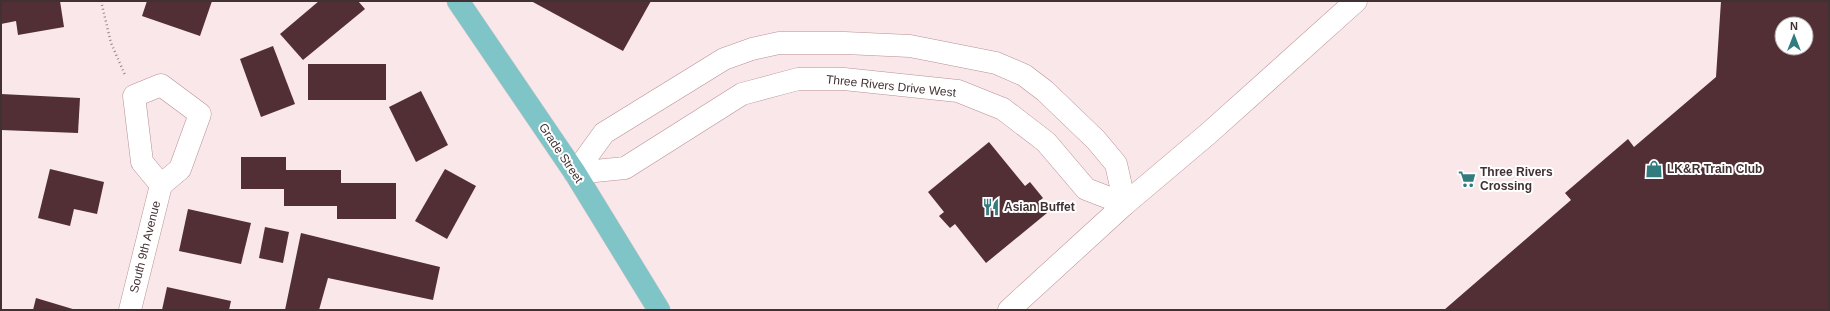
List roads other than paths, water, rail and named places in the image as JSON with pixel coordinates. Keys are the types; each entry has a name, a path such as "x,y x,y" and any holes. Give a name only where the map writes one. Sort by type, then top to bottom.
{"main road":[{"name":"Grade Street","path":"458,1 575,174 658,310"}],"street":[{"path":"1009,310 1125,204 1209,134 1356,1"},
{"path":"575,174 604,133 724,59 752,49 779,43 845,43 910,46 996,63 1024,75 1045,90 1096,140 1116,164 1125,204"},
{"name":"Three Rivers Drive West","path":"575,174 625,168 742,94 798,79 844,79 958,91 1003,109 1046,142 1086,189 1125,204"},
{"path":"161,85 200,114 180,169 161,185 142,162 134,96 161,85"},
{"name":"South 9th Avenue","path":"130,310 161,185"}],"place":[{"name":"LK&R Train Club","path":"1654,169"},
{"name":"Three Rivers Crossing","path":"1467,179"},
{"name":"Asian Buffet","path":"991,207"}]}
